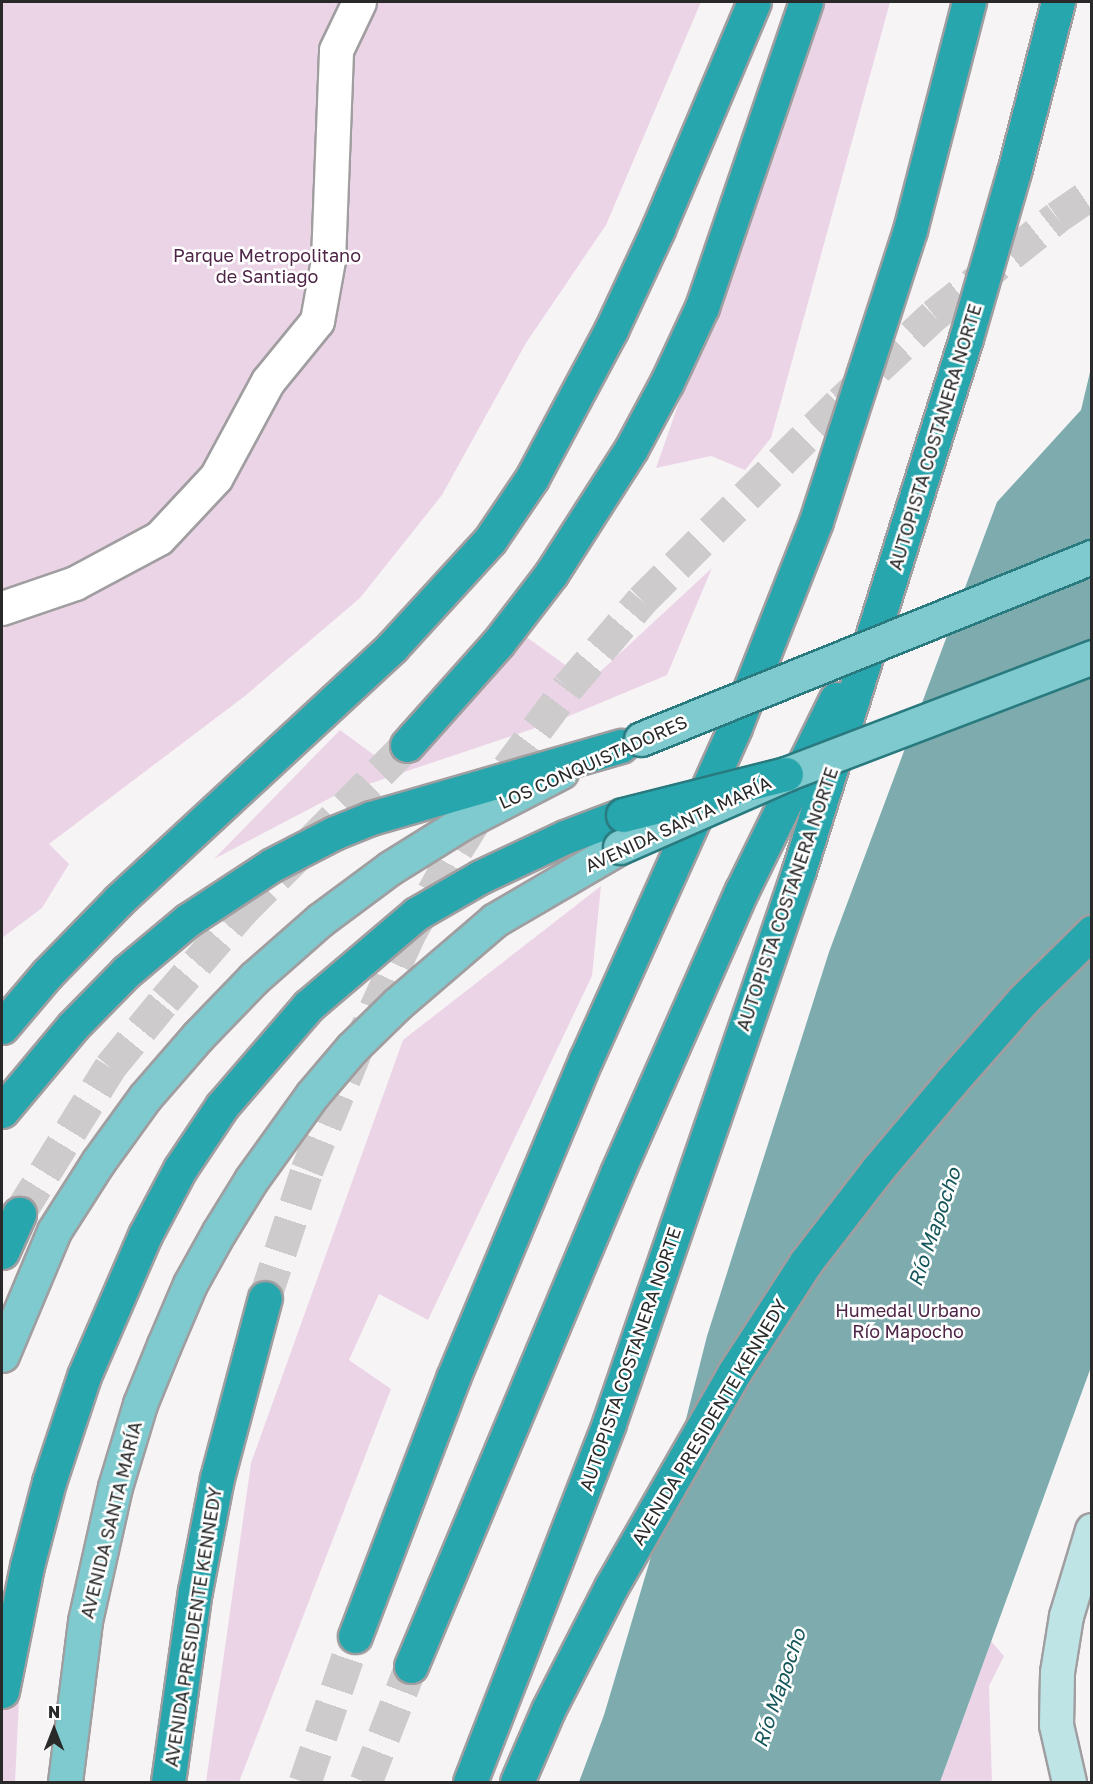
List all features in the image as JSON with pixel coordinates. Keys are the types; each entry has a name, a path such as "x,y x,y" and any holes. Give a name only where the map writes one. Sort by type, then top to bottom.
{"highway":[{"path":"2,1027 47,974 119,900 392,647 490,540 532,478 611,330 658,229 753,2"},
{"path":"407,745 498,643 551,574 631,449 662,392 702,307 806,2"},
{"path":"355,1636 423,1451 457,1367 586,1059 735,727 816,521 910,230 969,2"},
{"name":"AUTOPISTA COSTANERA NORTE","path":"470,1782 613,1412 799,870 970,327 1014,172 1058,2"},
{"path":"411,1666 608,1193 742,890 884,601"},
{"path":"2,1111 73,1026 126,972 188,920 272,865 334,833 371,818 631,742"},
{"path":"2,1691 49,1482 84,1376 145,1235 180,1169 222,1106 308,1006 416,914 480,877 565,837 623,815 786,774"},
{"name":"AVENIDA PRESIDENTE KENNEDY","path":"516,1782 548,1710 611,1587 734,1372 806,1262 877,1170 951,1082 1023,1000 1092,932"},
{"path":"2,1252 20,1214"},
{"name":"AVENIDA PRESIDENTE KENNEDY","path":"168,1782 195,1591 217,1478 265,1298"}],"main road":[{"name":"LOS CONQUISTADORES","path":"2,1355 54,1231 98,1162 153,1088 198,1036 254,978 320,920 390,868 464,822 541,781 631,742 1092,557"},
{"name":"AVENIDA SANTA MARÍA","path":"65,1782 85,1621 115,1487 140,1404 190,1284 219,1232 251,1180 312,1095 352,1048 397,1004 495,920 620,847 786,774 1092,657"},
{"path":"1069,1782 1060,1750 1055,1701 1061,1644 1092,1530"}],"street":[{"path":"2,609 75,583 159,538 216,477 268,381 317,321 328,260 336,50 359,2"}],"green space":[{"name":"Parque Metropolitano de Santiago","path":"2,2 701,2 606,225 526,343 442,495 360,598 245,696 49,844 69,864 42,908 2,938"},
{"path":"819,2 890,2 771,438 745,470 711,456 656,468"},
{"path":"712,568 667,675 562,719 336,795 214,859 340,730 381,760 397,741 423,754 525,636 589,682"},
{"path":"601,886 592,976 428,1320 379,1294 349,1360 391,1389 239,1782 206,1782 251,1463 403,1040"},
{"path":"991,1641 1004,1656 989,1686 992,1782 940,1782"},
{"path":"2,1698 19,1701 15,1782 2,1782"}],"water":[{"name":"Humedal Urbano Río Mapocho","path":"1091,368 1091,1367 940,1782 579,1782 604,1715 653,1550 707,1336 829,952 997,502 1081,410"}],"tunnel":[{"path":"265,1298 307,1170 355,1053 409,935 457,849 508,768 568,687 642,600 841,402 934,315 1057,217 1092,193"},
{"path":"19,1214 110,1067 165,1000 242,911 407,745"},
{"path":"305,1782 355,1636"},
{"path":"366,1782 411,1666"}],"water label":[{"name":"Río Mapocho","path":"934,1227"},
{"name":"Río Mapocho","path":"779,1688"}]}
